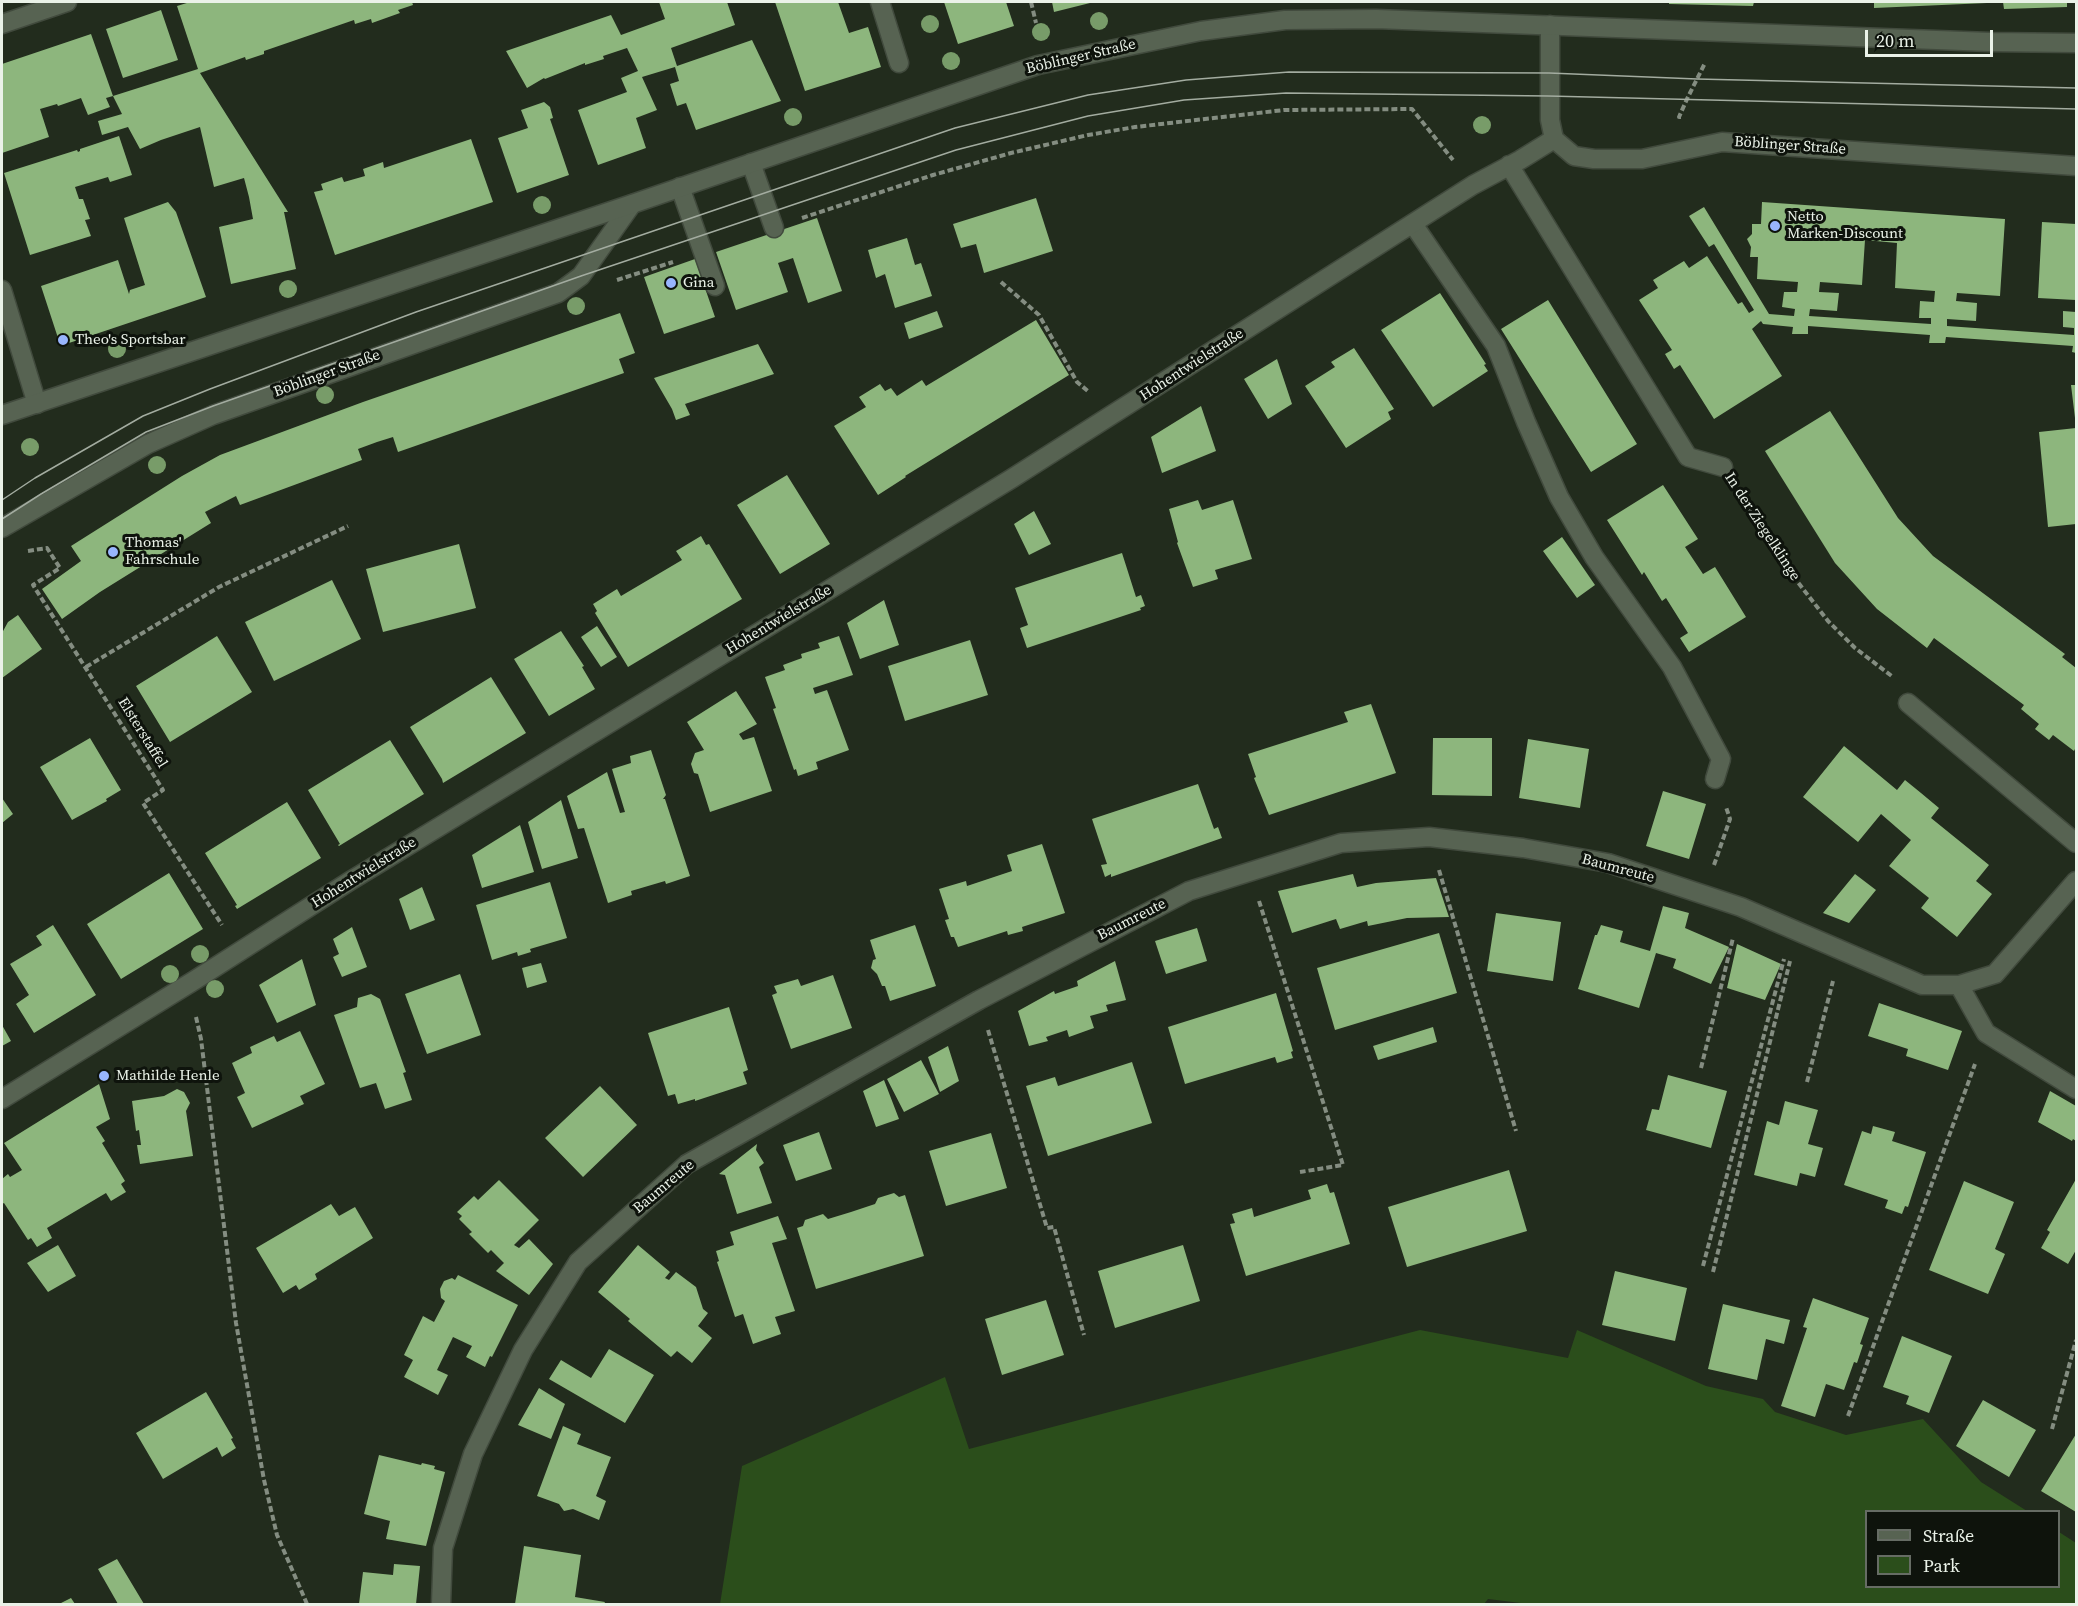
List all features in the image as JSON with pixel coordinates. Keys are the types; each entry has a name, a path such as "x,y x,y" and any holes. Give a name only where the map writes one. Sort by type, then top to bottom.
{"street":[{"path":"2,24 67,2"},
{"path":"880,2 899,63"},
{"name":"Böblinger Straße","path":"2,415 1038,65 1202,31 1285,20 1376,19 2076,44"},
{"path":"1550,25 1548,96 1554,139"},
{"name":"Böblinger Straße","path":"1554,139 1574,156 1594,159 1642,159 1722,142 2076,166"},
{"name":"Hohentwielstraße","path":"2,1099 350,881 1114,414 1473,185 1554,139"},
{"path":"751,163 774,228"},
{"name":"In der Ziegelklinge","path":"1509,165 1688,457 1723,467"},
{"path":"680,187 715,286"},
{"name":"Böblinger Straße","path":"2,528 148,444 213,415 558,292 581,276 632,204"},
{"path":"1413,224 1496,346 1526,422 1560,497 1594,557 1672,667 1721,759 1715,778"},
{"path":"2,290 37,404"},
{"path":"1908,703 2076,843"},
{"name":"Baumreute","path":"441,1605 443,1548 473,1454 523,1350 578,1262 687,1164 979,1000 1189,891 1341,843 1429,837 1523,848 1608,863 1741,907 1922,985 1959,985 1995,974 2076,880"},
{"path":"1959,985 1986,1033 2076,1089"}],"path":[{"path":"1031,2 1036,23"},
{"path":"1690,117 1679,117 1706,61 1696,60"},
{"path":"774,228 933,175 1011,153 1088,135 1136,127 1284,110 1412,109 1473,185"},
{"path":"616,281 703,252"},
{"path":"1001,282 1039,315 1077,382 1114,414"},
{"name":"In der Ziegelklinge","path":"1723,467 1786,567 1828,621 1855,648 1896,679 1908,703"},
{"path":"86,667 219,586 348,526"},
{"name":"Elsterstaffel","path":"47,548 60,568 33,585 163,790 143,802 223,925"},
{"path":"1704,894 1730,819 1715,778"},
{"path":"1429,837 1516,1131"},
{"path":"1250,871 1343,1165 1300,1172"},
{"path":"1701,1068 1741,907"},
{"path":"1703,1266 1795,930"},
{"path":"1713,1272 1795,930"},
{"path":"1807,1082 1841,950"},
{"path":"979,1000 1047,1228 1054,1227 1084,1335"},
{"path":"1848,1416 1986,1033"},
{"path":"201,1039 236,1323 264,1480 278,1535 307,1605"},
{"path":"2052,1429 2076,1340"}],"green space":[{"path":"1420,1330 1568,1358 1577,1330 1706,1386 1763,1399 1775,1412 1846,1435 1923,1419 1981,1482 2025,1510 1865,1510 1865,1588 2060,1588 2060,1533 2076,1543 2076,1604 1529,1604 1488,1599 1484,1604 720,1604 742,1466 945,1377 969,1449"}],"building":[{"path":"190,2 412,2 413,5 398,10 400,13 372,23 371,19 355,24 354,20 264,51 264,54 246,60 245,57 200,73 288,212 284,212 296,269 231,284 219,227 253,219 249,197 244,178 214,187 200,127 140,149 128,127 102,135 98,121 122,114 113,96 198,69 177,6"},
{"path":"659,2 727,2 735,25 671,48 677,66 752,40 781,101 696,130 686,103 677,106 670,84 679,81 675,67 642,77 657,110 636,118 646,148 598,165 578,110 627,92 621,78 638,71 627,48 603,56 604,59 585,65 585,63 544,78 527,88 506,51 611,15 621,35 665,19"},
{"path":"775,2 838,2 849,33 868,27 881,67 805,91"},
{"path":"944,2 1006,2 1014,26 958,44"},
{"path":"1052,2 1094,2 1054,12"},
{"path":"1669,2 1754,2 1753,6 1669,4"},
{"path":"1874,2 1987,2 1987,3 1874,8"},
{"path":"2003,2 2067,2 2067,7 2004,9"},
{"path":"161,10 178,60 123,78 106,29"},
{"path":"91,34 113,96 106,98 110,107 88,115 81,98 40,109 49,137 2,153 2,64"},
{"path":"544,102 550,107 553,118 550,119 569,175 517,193 498,138 528,128 521,110"},
{"path":"119,136 132,175 110,182 108,177 75,187 79,199 83,199 90,219 85,220 91,236 30,255 4,173 77,150 78,152 80,149"},
{"path":"471,139 493,202 335,255 314,192 323,190 321,184 342,177 344,182 365,176 363,169 383,162 384,168"},
{"path":"1036,198 1053,251 984,273 976,244 961,248 953,224"},
{"path":"168,202 176,212 206,297 69,343 58,338 41,286 118,260 129,294 130,290 145,285 124,218"},
{"path":"1762,202 2005,219 2000,296 1957,293 1956,301 1977,303 1976,321 1947,319 1947,326 2074,335 2074,328 2063,327 2063,311 2076,312 2076,353 2072,352 2073,346 1946,337 1945,343 1929,343 1930,335 1808,326 1808,334 1792,334 1793,327 1763,324 1761,321 1752,329 1782,376 1714,419 1680,365 1674,369 1665,354 1672,350 1639,300 1658,288 1653,280 1684,261 1689,268 1707,256 1738,304 1742,302 1749,313 1754,310 1714,244 1709,247 1689,216 1704,207 1769,314 1794,316 1795,309 1782,307 1784,292 1797,292 1798,282 1757,279 1758,257 1750,257 1751,247 1747,239 1752,234 1752,224 1761,224","holes":["1865,240 1897,243 1895,288 1935,291 1934,302 1920,301 1919,318 1931,318 1931,324 1809,316 1810,309 1837,311 1839,293 1819,292 1820,282 1862,285"]},
{"path":"817,218 842,291 808,303 793,258 778,263 788,292 736,310 716,252"},
{"path":"2042,222 2076,224 2076,300 2038,298"},
{"path":"907,238 915,265 921,263 932,296 895,308 885,274 876,278 868,250"},
{"path":"695,259 715,317 664,334 644,277"},
{"path":"1440,293 1486,364 1484,365 1488,371 1433,407 1381,330"},
{"path":"1548,300 1637,444 1591,472 1501,329"},
{"path":"937,311 943,327 909,339 904,323"},
{"path":"620,313 635,353 619,359 624,373 398,452 393,437 377,442 358,449 362,460 240,505 236,496 205,512 211,523 100,592 62,619 42,589 81,561 71,546 182,476 220,455 363,402"},
{"path":"1036,320 1069,375 878,495 834,426 866,407 859,397 880,384 885,391 891,388 897,396 922,380 926,386"},
{"path":"758,344 774,374 685,404 690,415 676,420 654,378"},
{"path":"1354,348 1394,409 1388,412 1391,419 1346,448 1305,386 1335,367 1331,362"},
{"path":"1277,359 1292,404 1268,419 1244,379"},
{"path":"2071,385 2076,385 2076,418 2075,418"},
{"path":"1201,406 1216,451 1162,473 1151,437"},
{"path":"1830,411 1898,518 1933,556 2065,654 2062,657 2076,668 2076,747 2074,751 2053,735 2049,740 2035,729 2039,724 2021,709 2024,705 1934,638 1927,648 1877,609 1835,563 1765,451"},
{"path":"2076,428 2076,524 2048,527 2039,432"},
{"path":"787,475 830,544 780,574 737,505"},
{"path":"1663,485 1698,539 1685,547 1703,574 1715,567 1746,617 1689,652 1680,638 1688,633 1666,598 1662,601 1644,572 1642,575 1607,520"},
{"path":"1198,500 1202,510 1233,500 1252,559 1215,570 1218,579 1193,587 1177,543 1169,509"},
{"path":"1034,511 1051,544 1029,555 1014,524"},
{"path":"701,536 706,545 709,544 742,599 628,667 595,613 597,611 593,604 617,589 621,596 682,560 676,551"},
{"path":"1562,537 1595,585 1577,598 1543,551"},
{"path":"459,544 476,608 383,632 366,569"},
{"path":"1122,553 1136,597 1141,595 1145,606 1140,608 1141,610 1027,648 1020,628 1028,625 1015,588"},
{"path":"332,580 361,639 274,681 245,622"},
{"path":"884,600 899,645 860,659 847,623"},
{"path":"18,615 42,649 2,678 2,633 8,622"},
{"path":"597,626 617,657 601,667 581,637"},
{"path":"561,631 584,666 582,667 595,689 549,716 514,659"},
{"path":"217,636 252,692 170,742 136,686"},
{"path":"839,636 853,675 813,688 815,694 827,690 849,750 816,762 818,769 798,776 773,709 776,708 765,677 785,670 783,665 802,658 801,654 820,648 818,643"},
{"path":"970,640 988,695 905,721 888,666"},
{"path":"491,677 526,733 443,783 410,727"},
{"path":"736,691 757,724 739,734 743,740 754,737 772,791 710,812 698,774 694,773 691,764 695,753 704,750 687,722"},
{"path":"1371,704 1396,773 1269,815 1254,778 1256,777 1248,754 1348,722 1344,712"},
{"path":"90,738 121,790 106,799 107,801 72,820 40,767"},
{"path":"1433,738 1492,738 1492,796 1432,795"},
{"path":"1528,739 1589,749 1580,808 1519,798"},
{"path":"390,740 424,794 339,846 340,844 308,790"},
{"path":"1844,746 1897,790 1905,780 1921,793 1939,808 1931,818 1989,865 1976,881 1992,894 1957,937 1921,908 1929,898 1889,866 1911,840 1881,814 1858,842 1803,797"},
{"path":"651,750 666,795 663,799 665,799 690,876 666,884 665,881 631,891 632,895 608,903 584,828 578,829 567,796 607,772 620,813 625,812 612,769 631,763 630,756"},
{"path":"1198,784 1214,829 1218,827 1222,838 1111,877 1111,874 1105,877 1101,865 1107,864 1092,819"},
{"path":"1663,791 1706,804 1689,859 1646,846"},
{"path":"2,798 13,814 2,823"},
{"path":"561,800 578,858 542,869 528,822"},
{"path":"287,802 321,858 237,909 235,906 237,905 205,853"},
{"path":"520,825 534,872 482,888 472,855"},
{"path":"1042,844 1065,913 1022,927 1023,931 1008,935 1007,931 958,947 954,937 951,937 945,920 949,919 939,889 966,881 967,886 1012,871 1007,855"},
{"path":"169,873 203,929 121,979 87,924"},
{"path":"1353,874 1357,887 1376,883 1436,878 1449,917 1407,918 1368,926 1367,921 1340,929 1336,919 1292,933 1278,891"},
{"path":"1855,874 1876,890 1849,923 1823,913"},
{"path":"550,882 567,938 530,949 531,952 518,956 517,952 492,960 476,905"},
{"path":"422,887 435,920 410,930 399,899"},
{"path":"1663,906 1689,913 1685,928 1729,947 1711,984 1673,968 1676,959 1656,953 1639,1008 1578,989 1595,935 1601,925 1623,931 1620,942 1650,951"},
{"path":"1496,913 1561,922 1553,981 1487,971"},
{"path":"53,925 96,995 34,1033 16,1004 29,995 10,964 42,945 36,936"},
{"path":"915,925 936,986 890,1001 885,986 882,986 877,974 871,968 873,960 876,959 870,940"},
{"path":"352,927 367,967 342,977 333,957 339,954 333,939"},
{"path":"1197,928 1207,961 1166,974 1155,941"},
{"path":"1439,933 1457,993 1335,1030 1317,968"},
{"path":"1737,944 1781,964 1765,1000 1727,988"},
{"path":"302,959 316,1005 277,1023 259,985"},
{"path":"1115,961 1126,1000 1106,1005 1108,1011 1090,1016 1094,1028 1069,1037 1067,1030 1046,1037 1048,1041 1029,1046 1018,1011 1054,991 1055,994 1078,986 1077,981"},
{"path":"541,963 547,982 527,988 522,968"},
{"path":"460,974 481,1035 427,1054 405,994"},
{"path":"833,975 852,1028 791,1049 772,995 777,993 774,986 798,979 801,986"},
{"path":"1276,993 1293,1058 1277,1063 1275,1057 1185,1084 1168,1027"},
{"path":"371,994 380,999 406,1072 403,1073 412,1100 385,1109 376,1083 360,1088 334,1015 357,1007 358,998"},
{"path":"1879,1003 1962,1031 1948,1070 1906,1056 1908,1049 1868,1036"},
{"path":"729,1007 748,1070 743,1072 747,1084 695,1101 695,1099 678,1104 675,1094 668,1096 648,1033"},
{"path":"2,1025 11,1041 2,1046"},
{"path":"1433,1027 1437,1042 1378,1060 1373,1046"},
{"path":"300,1031 325,1084 300,1096 304,1104 252,1128 237,1097 245,1093 232,1063 252,1053 250,1047 274,1036 277,1042"},
{"path":"948,1046 959,1081 940,1092 928,1057"},
{"path":"921,1060 939,1094 904,1112 887,1079"},
{"path":"1132,1062 1152,1123 1048,1156 1026,1086 1055,1077 1058,1086"},
{"path":"1668,1075 1727,1091 1711,1148 1646,1130 1652,1109 1659,1110"},
{"path":"884,1080 899,1119 876,1127 863,1091"},
{"path":"99,1084 110,1119 96,1127 105,1141 102,1143 125,1181 121,1184 126,1192 111,1201 106,1193 47,1228 52,1238 37,1247 31,1238 28,1240 4,1203 2,1204 2,1179 8,1174 10,1177 22,1170 4,1143"},
{"path":"600,1086 637,1125 583,1177 545,1138"},
{"path":"177,1089 184,1092 190,1103 186,1111 193,1156 140,1164 137,1145 141,1145 139,1130 136,1131 132,1101 164,1096"},
{"path":"2050,1091 2076,1106 2076,1141 2038,1122"},
{"path":"1785,1101 1818,1110 1808,1144 1823,1148 1815,1177 1800,1173 1797,1186 1754,1175 1767,1121 1779,1125"},
{"path":"1873,1126 1895,1132 1892,1141 1926,1152 1908,1207 1905,1206 1902,1214 1885,1208 1888,1200 1844,1185 1862,1131 1871,1134"},
{"path":"819,1132 832,1169 796,1181 783,1145"},
{"path":"991,1133 1007,1188 946,1206 929,1151"},
{"path":"757,1144 756,1150 764,1163 759,1167 772,1203 737,1214 725,1175 719,1174"},
{"path":"1509,1170 1527,1231 1407,1267 1388,1207"},
{"path":"2076,1179 2076,1250 2068,1264 2041,1248 2050,1232 2047,1230"},
{"path":"499,1180 539,1220 514,1245 519,1248 529,1239 553,1264 529,1295 496,1271 504,1263 491,1250 488,1253 469,1234 472,1232 459,1219 462,1216 457,1212 474,1196 478,1200"},
{"path":"1964,1181 2014,1202 1995,1249 2005,1254 1988,1294 1929,1270"},
{"path":"1327,1184 1330,1193 1334,1192 1350,1244 1246,1276 1230,1224 1235,1223 1232,1214 1252,1208 1254,1217 1311,1199 1308,1190"},
{"path":"894,1193 899,1197 905,1195 924,1256 816,1289 797,1228 803,1226 805,1220 823,1214 828,1219 875,1204 878,1198"},
{"path":"331,1204 339,1216 355,1207 373,1238 315,1274 317,1279 299,1290 296,1285 283,1293 256,1248"},
{"path":"778,1216 787,1239 772,1243 795,1311 775,1317 781,1334 753,1344 743,1314 735,1317 717,1262 719,1261 716,1251 734,1245 730,1232"},
{"path":"58,1245 76,1276 48,1292 27,1263"},
{"path":"638,1245 670,1272 665,1278 669,1280 676,1272 696,1287 703,1309 708,1313 698,1326 712,1338 692,1363 677,1351 671,1357 598,1292"},
{"path":"1183,1245 1200,1301 1115,1328 1098,1271"},
{"path":"1615,1271 1687,1288 1675,1341 1602,1325"},
{"path":"458,1275 518,1305 485,1367 466,1357 472,1346 453,1337 437,1370 448,1375 438,1395 404,1377 413,1360 404,1355 423,1316 434,1322 445,1301 441,1298 440,1289 444,1281 452,1278 455,1280"},
{"path":"1813,1298 1869,1318 1860,1344 1863,1345 1857,1363 1854,1362 1844,1390 1826,1384 1815,1417 1781,1406 1807,1328 1803,1327"},
{"path":"1046,1300 1064,1355 1002,1375 985,1319"},
{"path":"1723,1304 1790,1320 1784,1344 1766,1339 1757,1380 1708,1369"},
{"path":"1902,1336 1952,1356 1929,1413 1906,1404 1909,1396 1883,1387"},
{"path":"609,1349 654,1375 625,1423 549,1379 561,1360 591,1378"},
{"path":"539,1388 565,1404 551,1439 518,1425"},
{"path":"206,1392 233,1438 231,1439 236,1448 222,1457 217,1447 163,1479 136,1433"},
{"path":"1983,1400 2036,1430 2009,1477 1956,1446"},
{"path":"563,1426 581,1434 577,1444 611,1457 596,1496 606,1501 599,1520 573,1509 564,1511 559,1504 537,1496"},
{"path":"2076,1434 2076,1512 2041,1491"},
{"path":"379,1455 435,1466 434,1469 445,1472 426,1546 386,1539 390,1521 364,1514"},
{"path":"524,1546 581,1555 575,1597 605,1602 604,1604 515,1604"},
{"path":"117,1559 144,1604 118,1604 98,1569"},
{"path":"394,1564 420,1566 416,1604 359,1604 363,1572 393,1575"},
{"path":"71,1598 75,1604 59,1604"}],"tram line":[{"path":"2,500 35,478 143,416 416,312 955,128 1088,95 1186,80 1289,72 1549,73 2076,88"},
{"path":"2,519 146,432 213,406 581,276 956,150 1088,116 1184,100 1286,93 1548,96 2076,109"}],"place":[{"name":"Netto Marken-Discount","path":"1775,226"},
{"name":"Gina","path":"671,283"},
{"name":"Theo's Sportsbar","path":"63,340"},
{"name":"Thomas' Fahrschule","path":"113,552"},
{"name":"Mathilde Henle","path":"104,1076"}]}
